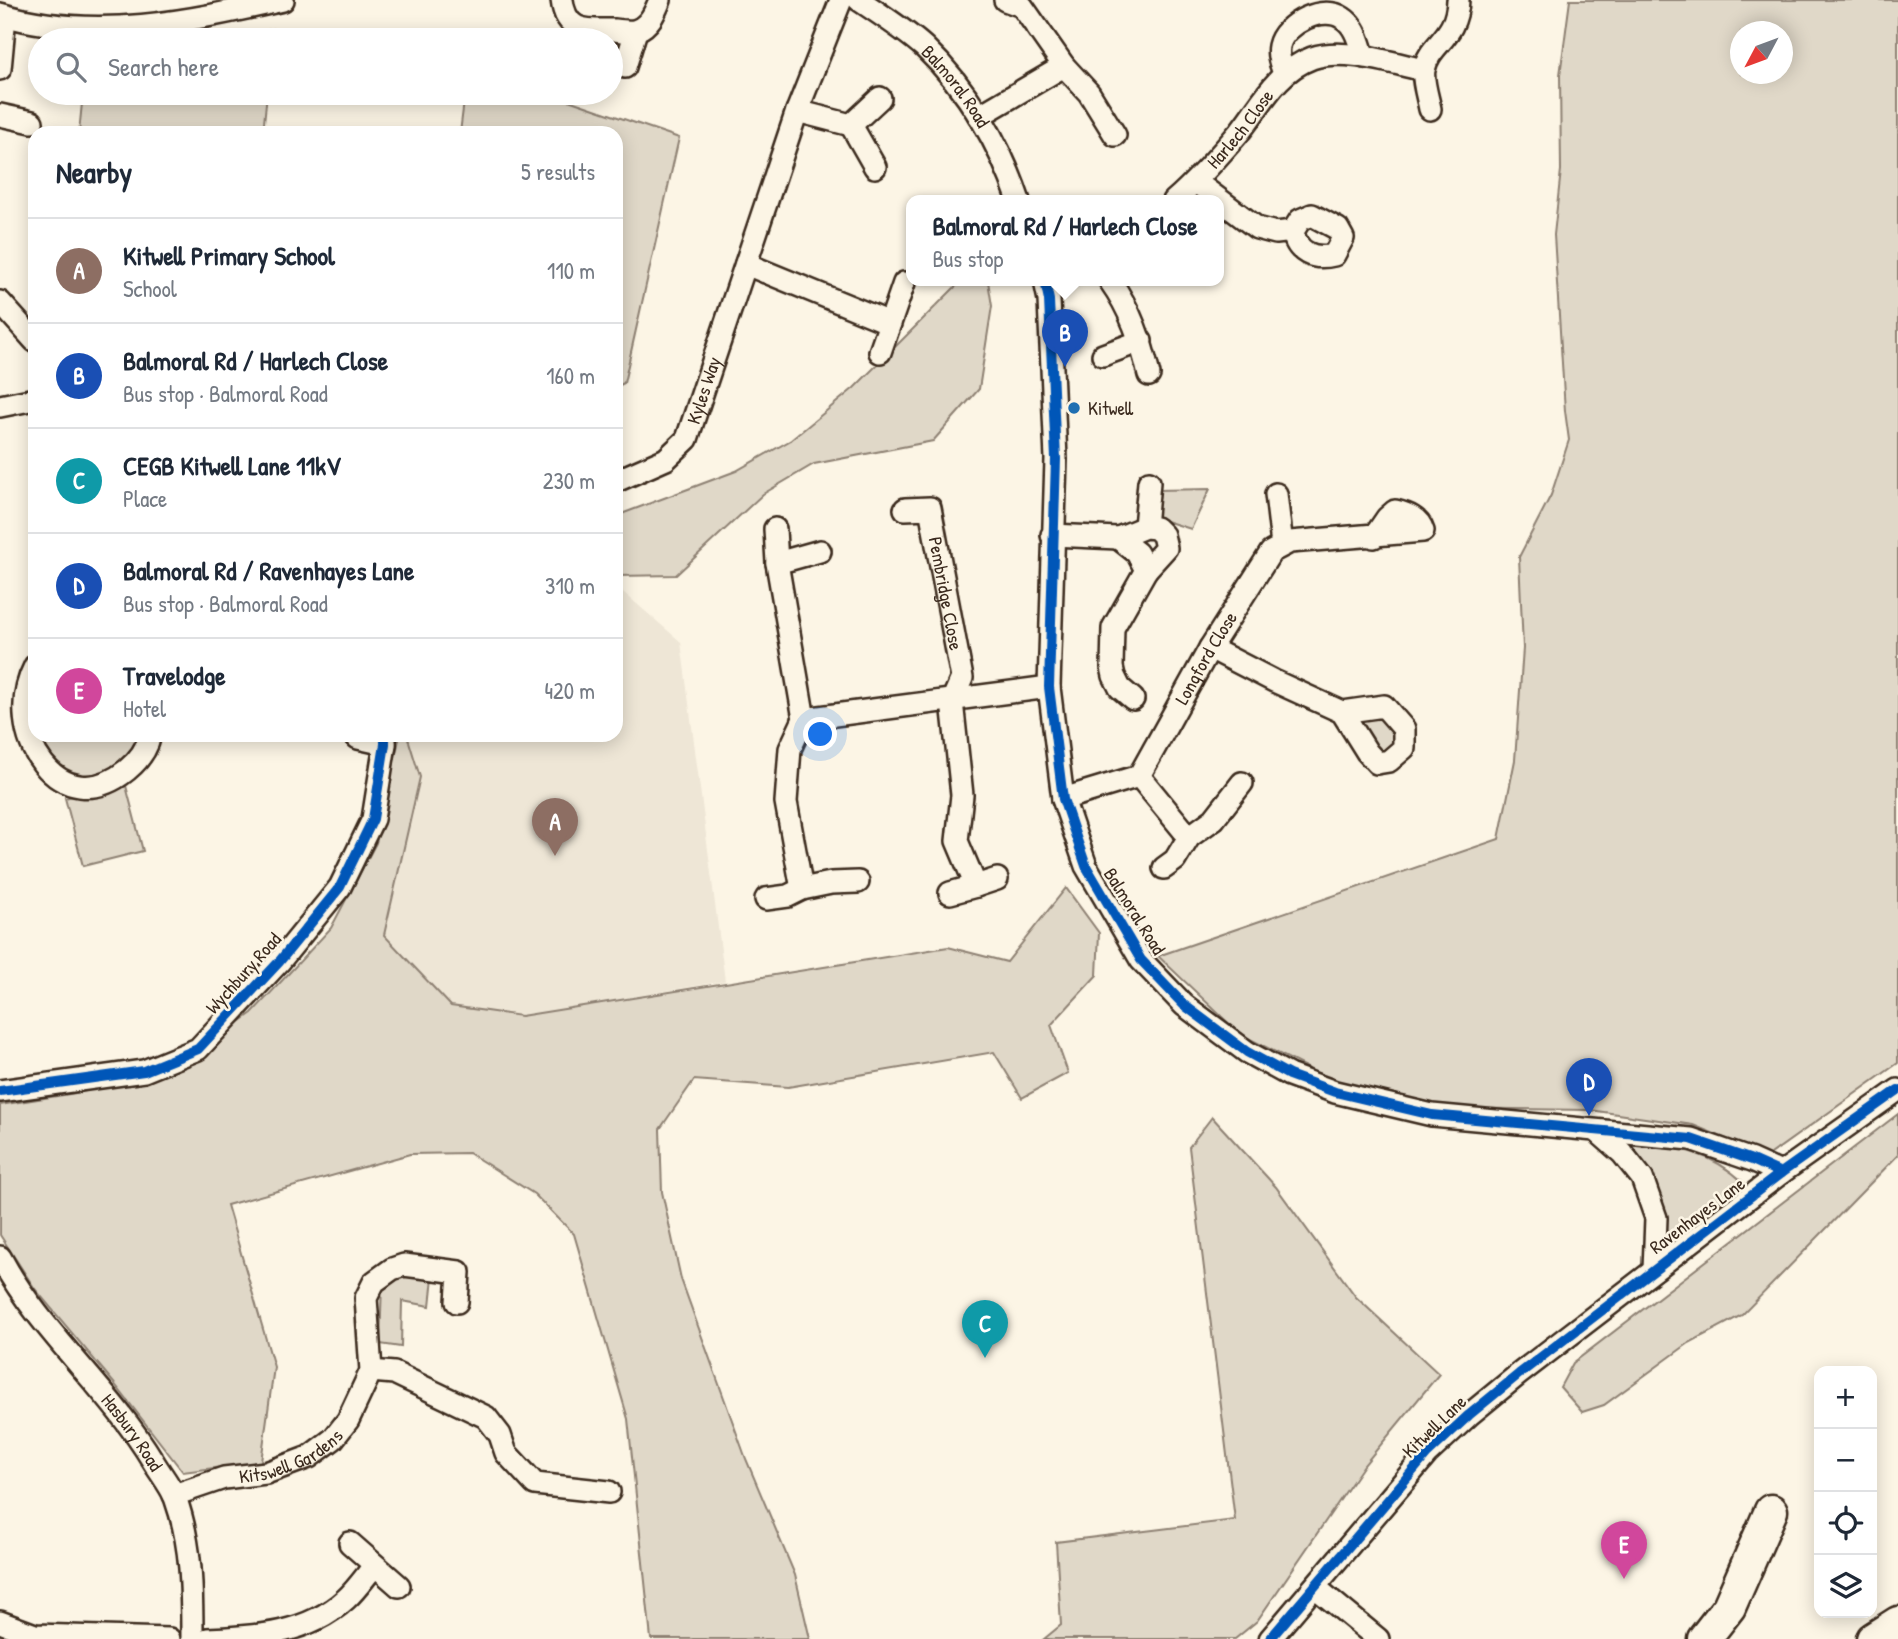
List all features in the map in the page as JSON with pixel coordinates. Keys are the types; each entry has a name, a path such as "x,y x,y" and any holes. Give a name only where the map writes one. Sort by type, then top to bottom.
{"highway":[{"path":"1704,1639 1729,1607 1771,1511"},
{"path":"1873,1639 1898,1623"}],"street":[{"path":"0,69 2,15 79,27 155,26 283,0"},
{"path":"562,0 564,13 573,25 580,28"},
{"path":"625,67 636,31 652,18 660,0"},
{"name":"Kyles Way","path":"623,478 666,459 687,439 797,111 841,0"},
{"name":"Balmoral Road","path":"859,0 922,46 953,79 998,147 1018,195"},
{"path":"1004,0 1022,6 1064,66 1089,93 1115,135"},
{"path":"1430,109 1423,70 1455,24 1458,0"},
{"name":"Harlech Close","path":"1284,73 1279,60 1279,46 1285,33 1312,16 1329,14 1342,17 1354,30 1364,57"},
{"path":"623,31 636,31"},
{"name":"Harlech Close","path":"1181,195 1196,182 1241,129 1284,73 1313,57 1364,57 1423,70"},
{"path":"979,116 1064,66"},
{"path":"851,125 880,98"},
{"path":"797,111 851,125 875,167"},
{"path":"0,115 32,122"},
{"name":"Harlech Close","path":"1196,182 1213,195"},
{"name":"Harlech Close","path":"1224,203 1257,228 1276,233 1293,231"},
{"path":"746,264 890,323"},
{"path":"880,352 904,283"},
{"name":"Balmoral Road","path":"1046,286 1056,428 1049,687 1063,799 1086,866 1141,960 1184,1005 1247,1052 1289,1075 1335,1092 1432,1115 1691,1139 1781,1173"},
{"path":"1114,286 1121,296 1141,341 1149,375"},
{"path":"0,302 28,333"},
{"path":"1102,355 1141,341"},
{"path":"0,406 28,400"},
{"path":"1145,527 1149,482"},
{"path":"1276,494 1282,545 1374,537"},
{"name":"Pembridge Close","path":"905,509 930,508 962,678 952,701 962,795 957,841 987,882 950,893"},
{"path":"1052,535 1118,538 1145,527 1156,528 1163,535 1166,548 1146,570 1113,628 1114,676 1120,688 1133,699"},
{"path":"775,529 777,563 804,719 790,749 786,802 802,888"},
{"path":"1118,538 1137,553 1146,570"},
{"name":"Longford Close","path":"1139,776 1210,648 1271,552 1282,545"},
{"path":"777,563 820,551"},
{"path":"1210,648 1342,712"},
{"path":"28,674 7,724 33,765 51,779 74,786 97,785 118,777 136,763 148,742"},
{"path":"804,719 1049,687"},
{"name":"Wychbury Road","path":"0,1091 144,1071 198,1049 279,962 340,887 373,819 385,742"},
{"path":"1063,799 1139,776 1189,837"},
{"path":"1164,868 1175,860 1189,837 1213,819 1242,783"},
{"path":"766,899 788,896 802,888 858,882"},
{"name":"Ravenhayes Lane","path":"1654,1270 1781,1173 1898,1090"},
{"path":"1597,1130 1622,1153 1642,1178 1656,1218 1654,1270"},
{"name":"Hasbury Road","path":"0,1257 13,1282 41,1319 143,1445 174,1495 192,1567 192,1639"},
{"path":"457,1302 459,1272 404,1265 392,1269 374,1282 366,1298 372,1371 394,1373 486,1417 500,1435 506,1453 535,1484 610,1492"},
{"name":"Kitwell Lane","path":"1270,1639 1419,1463 1469,1415 1654,1270"},
{"name":"Kitswell Gardens","path":"174,1495 224,1478 267,1473 309,1457 334,1439 348,1420 372,1371"},
{"path":"350,1543 399,1586"},
{"path":"208,1639 280,1633 314,1621 346,1599 374,1566"},
{"path":"1315,1587 1378,1639"},
{"path":"0,1622 35,1635 169,1639"}],"shaded area":[{"path":"1570,0 1898,0 1898,1063 1768,1156 1693,1125 1590,1110 1439,1108 1339,1084 1240,1034 1158,956 1499,839 1515,760 1523,648 1519,557 1551,495 1569,440 1554,235 1561,170 1560,75"},
{"path":"82,105 266,105 264,126 80,126"},
{"path":"464,105 583,105 679,138 624,383 623,126 461,126"},
{"path":"956,286 989,286 992,306 979,389 933,441 814,464 763,494 676,575 623,576 623,513 736,471 791,440 854,388"},
{"path":"1210,489 1191,529 1153,517 1156,490"},
{"path":"623,592 681,642 725,981 521,1016 451,1006 384,935 420,777 409,742 623,742"},
{"path":"1381,712 1398,740 1379,756 1356,724 1360,717"},
{"path":"38,742 137,742 124,760 102,773 77,775 48,765"},
{"path":"398,742 409,742 420,777 384,935 451,1006 521,1016 948,947 1007,962 1066,888 1099,933 1097,975 1051,1025 1068,1073 1022,1098 994,1052 788,1087 694,1080 660,1129 662,1192 681,1279 746,1459 795,1575 810,1639 651,1639 628,1419 574,1234 534,1194 469,1153 410,1154 227,1205 274,1367 261,1462 183,1472 113,1382 35,1289 0,1235 0,1105 82,1092 175,1068 252,1013 331,928 376,843"},
{"path":"125,782 143,851 83,866 65,798"},
{"path":"1898,1114 1898,1155 1742,1315 1689,1343 1604,1405 1582,1412 1560,1387 1573,1363"},
{"path":"1212,1117 1276,1187 1356,1297 1439,1374 1364,1465 1257,1621 1235,1639 1044,1639 1061,1625 1056,1542 1235,1520 1189,1147"},
{"path":"1620,1143 1671,1148 1701,1155 1730,1171 1744,1183 1671,1239 1662,1228"},
{"path":"396,1271 433,1277 430,1306 402,1301 401,1347 380,1344 382,1283"}],"cycle path":[{"path":"1046,286 1049,300 1056,459 1049,687 1063,799 1086,866 1141,960 1184,1005 1247,1052 1289,1075 1335,1092 1432,1115 1691,1139 1781,1173"},
{"path":"0,1091 144,1071 198,1049 279,962 340,887 373,819 385,742"},
{"path":"1270,1639 1427,1454 1469,1415 1781,1173 1898,1090"}],"place":[{"name":"Balmoral Rd / Harlech Close","path":"1065,367"},
{"name":"Kitwell","path":"1074,408"},
{"name":"Kitwell Primary School","path":"555,856"},
{"name":"Balmoral Rd / Ravenhayes Lane","path":"1589,1116"},
{"name":"CEGB Kitwell Lane 11kV","path":"985,1358"},
{"name":"Travelodge","path":"1624,1579"}]}
